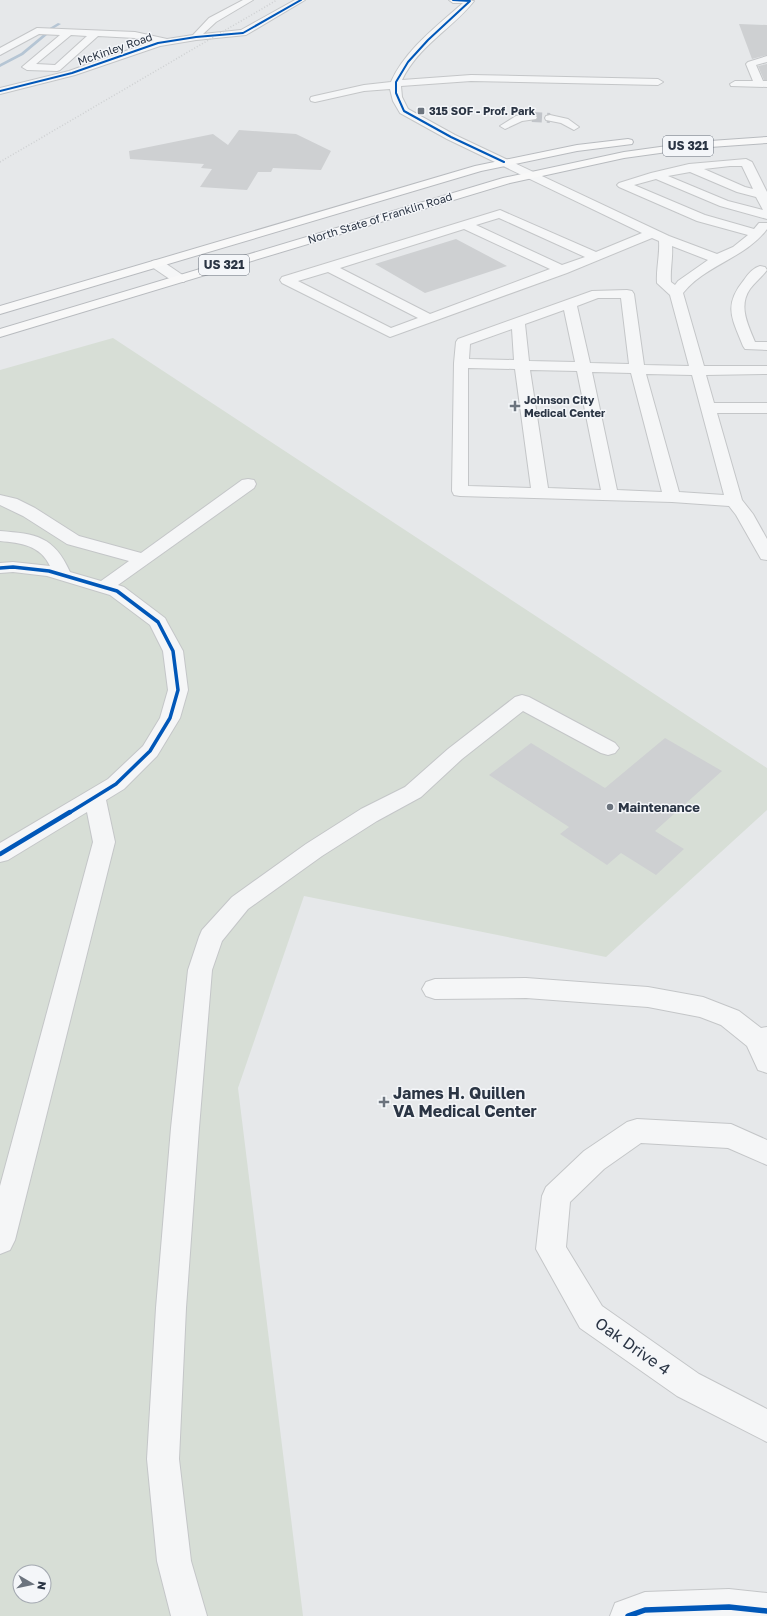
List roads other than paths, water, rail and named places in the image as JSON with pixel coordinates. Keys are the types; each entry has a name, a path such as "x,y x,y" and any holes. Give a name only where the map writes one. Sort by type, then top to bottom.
{"highway":[{"name":"North State of Franklin Road","path":"0,310 479,168 577,148 641,140"},
{"name":"North State of Franklin Road","path":"0,333 447,197 530,175 624,155 696,145 767,140"}],"street":[{"path":"196,37 206,24 249,0"},
{"name":"McKinley Road","path":"0,91 72,73 158,43 196,37 243,33 301,0"},
{"path":"454,0 470,1 405,64 396,84 398,98 404,111 451,137 659,236 718,259 763,271"},
{"path":"0,52 37,31 135,35 169,41"},
{"path":"69,32 27,67 56,68 96,33"},
{"path":"63,62 89,58 116,47 135,35"},
{"path":"763,84 751,64 767,59"},
{"path":"315,99 364,88 470,78 658,82"},
{"path":"735,84 763,84"},
{"path":"505,126 520,118 532,117"},
{"path":"550,118 564,121 574,127"},
{"path":"746,162 767,207"},
{"path":"757,234 701,218 623,185 655,175 689,167 711,164 760,162"},
{"path":"689,167 741,190 762,195"},
{"path":"655,175 726,206 747,212 767,214 762,228 757,234 733,252 718,259 683,284 676,293"},
{"path":"596,257 500,214 287,280 390,333 596,257 659,236"},
{"path":"465,225 562,270"},
{"path":"659,236 666,254 663,269 664,283 676,293 734,501 744,514 767,555"},
{"path":"157,264 179,279"},
{"path":"329,267 430,318"},
{"path":"763,271 744,288 738,299 736,309 750,346 767,346"},
{"path":"672,497 637,369 627,294 597,294 463,342 461,363 460,491 672,497 734,501"},
{"path":"570,304 610,495"},
{"path":"518,323 522,365 540,493"},
{"path":"461,363 698,371 767,370"},
{"path":"708,408 767,408"},
{"path":"104,587 248,484"},
{"path":"0,500 11,503 29,512 73,540 144,559"},
{"path":"0,536 39,542 53,554 63,575"},
{"path":"0,568 13,567 49,571 117,591 158,622 173,651 178,690 170,718 150,751 116,784 0,854"},
{"path":"189,1616 174,1561 163,1459 170,1308 185,1120 200,970 211,937 240,903 314,850 357,823 413,792 455,754 522,702 608,748"},
{"path":"0,1240 104,842 95,797"},
{"path":"435,989 526,988 648,997 703,1007 730,1018 762,1039 767,1062"},
{"name":"Oak Drive 4","path":"767,1153 731,1136 637,1132 594,1160 556,1196 551,1249 591,1317 688,1385 767,1426"},
{"path":"628,1616 645,1610 668,1609 729,1607 767,1611"}],"waterway":[{"path":"50,29 59,24"},
{"path":"0,66 22,54 45,35"}],"tunnel":[{"path":"532,117 550,118"}],"railway":[{"path":"0,162 277,0"}],"place":[{"name":"315 SOF - Prof. Park","path":"421,111"},
{"name":"Johnson City Medical Center","path":"515,406"},
{"name":"Maintenance","path":"610,807"},
{"name":"James H. Quillen VA Medical Center","path":"384,1102"}]}
